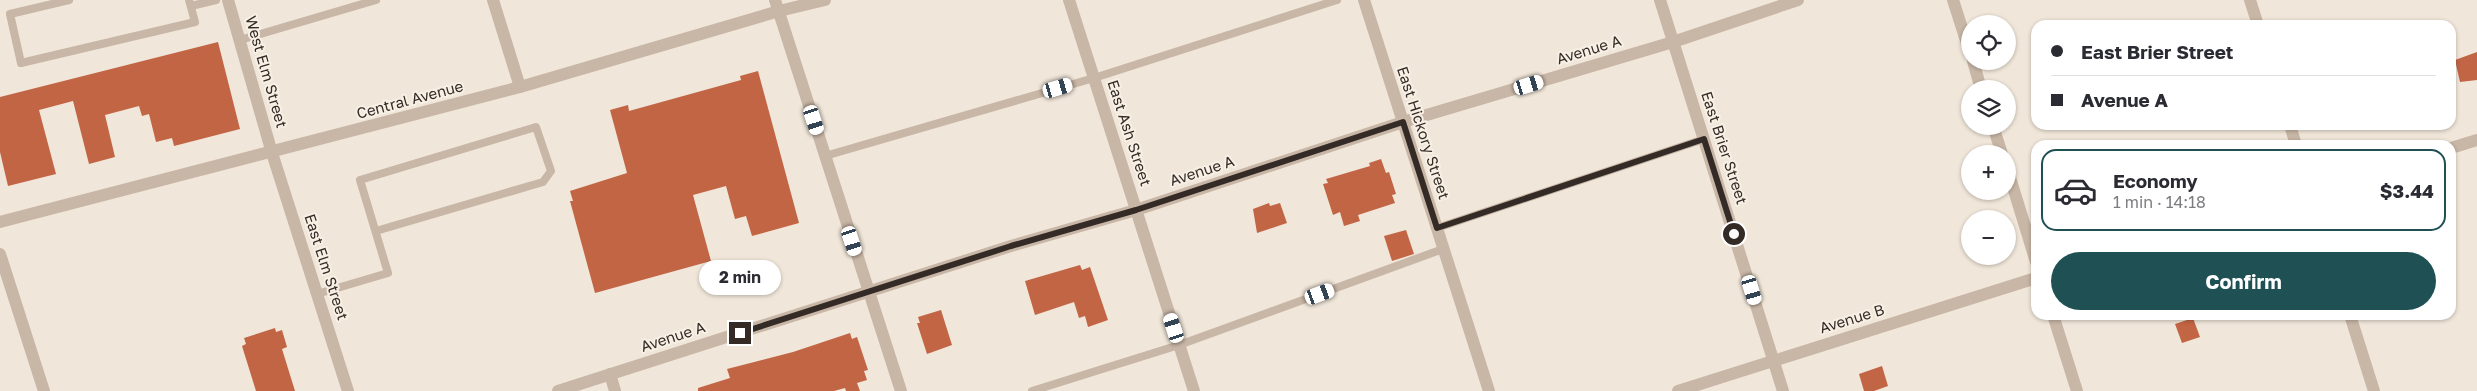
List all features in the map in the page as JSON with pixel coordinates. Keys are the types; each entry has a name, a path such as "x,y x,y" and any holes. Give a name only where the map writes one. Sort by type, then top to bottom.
{"street":[{"name":"West Elm Street","path":"228,0 272,153"},
{"path":"493,0 520,87"},
{"name":"Central Avenue","path":"0,222 272,153 520,87 777,6 826,0"},
{"name":"East Ash Street","path":"1069,0 1194,391"},
{"name":"East Hickory Street","path":"1364,0 1489,391"},
{"name":"East Brier Street","path":"1660,0 1783,391"},
{"name":"Avenue A","path":"558,391 1011,246 1136,210 1403,122 1673,42 1798,0"},
{"path":"1953,0 1961,25"},
{"path":"2250,0 2256,20"},
{"path":"777,6 901,391"},
{"path":"2456,146 2477,140"},
{"name":"East Elm Street","path":"272,153 348,391"},
{"path":"2016,197 2031,246"},
{"path":"0,254 44,391"},
{"name":"Avenue B","path":"1678,391 2031,280"},
{"path":"2055,320 2077,391"},
{"path":"2352,320 2374,391"},
{"path":"610,374 616,391"}],"lane":[{"path":"70,0 10,14 21,63 195,22 190,3 216,0"},
{"path":"240,40 376,0"},
{"path":"825,156 1094,78 1337,0"},
{"path":"317,294 388,273 360,180 536,127 550,171 543,182 376,231"},
{"path":"1437,228 1704,139"},
{"path":"1032,391 1179,345 1443,249"}],"building":[{"path":"218,42 240,129 174,146 172,138 156,142 149,114 142,116 139,106 105,115 115,157 89,164 73,101 39,110 56,174 8,186 0,152 0,97"},
{"path":"2477,52 2477,80 2460,82 2456,60"},
{"path":"758,71 799,223 752,236 746,216 735,219 726,186 693,195 711,261 595,293 570,201 573,201 570,191 627,173 610,110 628,105 629,111 741,80 740,76"},
{"path":"1381,159 1386,173 1389,172 1396,194 1392,195 1395,203 1358,215 1360,221 1344,226 1340,212 1333,215 1323,184 1328,183 1326,179 1370,166 1369,163"},
{"path":"1269,203 1270,206 1280,203 1287,223 1257,233 1253,209"},
{"path":"1406,230 1414,254 1392,261 1384,236"},
{"path":"1080,265 1082,270 1090,267 1108,320 1088,327 1085,316 1079,318 1074,302 1035,315 1025,281"},
{"path":"941,310 952,345 927,354 917,323 920,323 918,317"},
{"path":"2194,320 2200,337 2182,343 2175,324"},
{"path":"275,328 276,332 282,330 287,347 282,349 295,391 256,391 242,346 246,344 244,338"},
{"path":"850,333 852,339 857,337 868,370 864,371 867,380 857,383 860,391 846,391 845,388 834,391 698,391 698,388 730,378 727,369 793,352"},
{"path":"1882,366 1888,386 1874,391 1864,391 1859,374"}],"route":[{"path":"740,333 1011,246 1136,210 1403,122 1437,228 1704,139 1734,234"}]}
